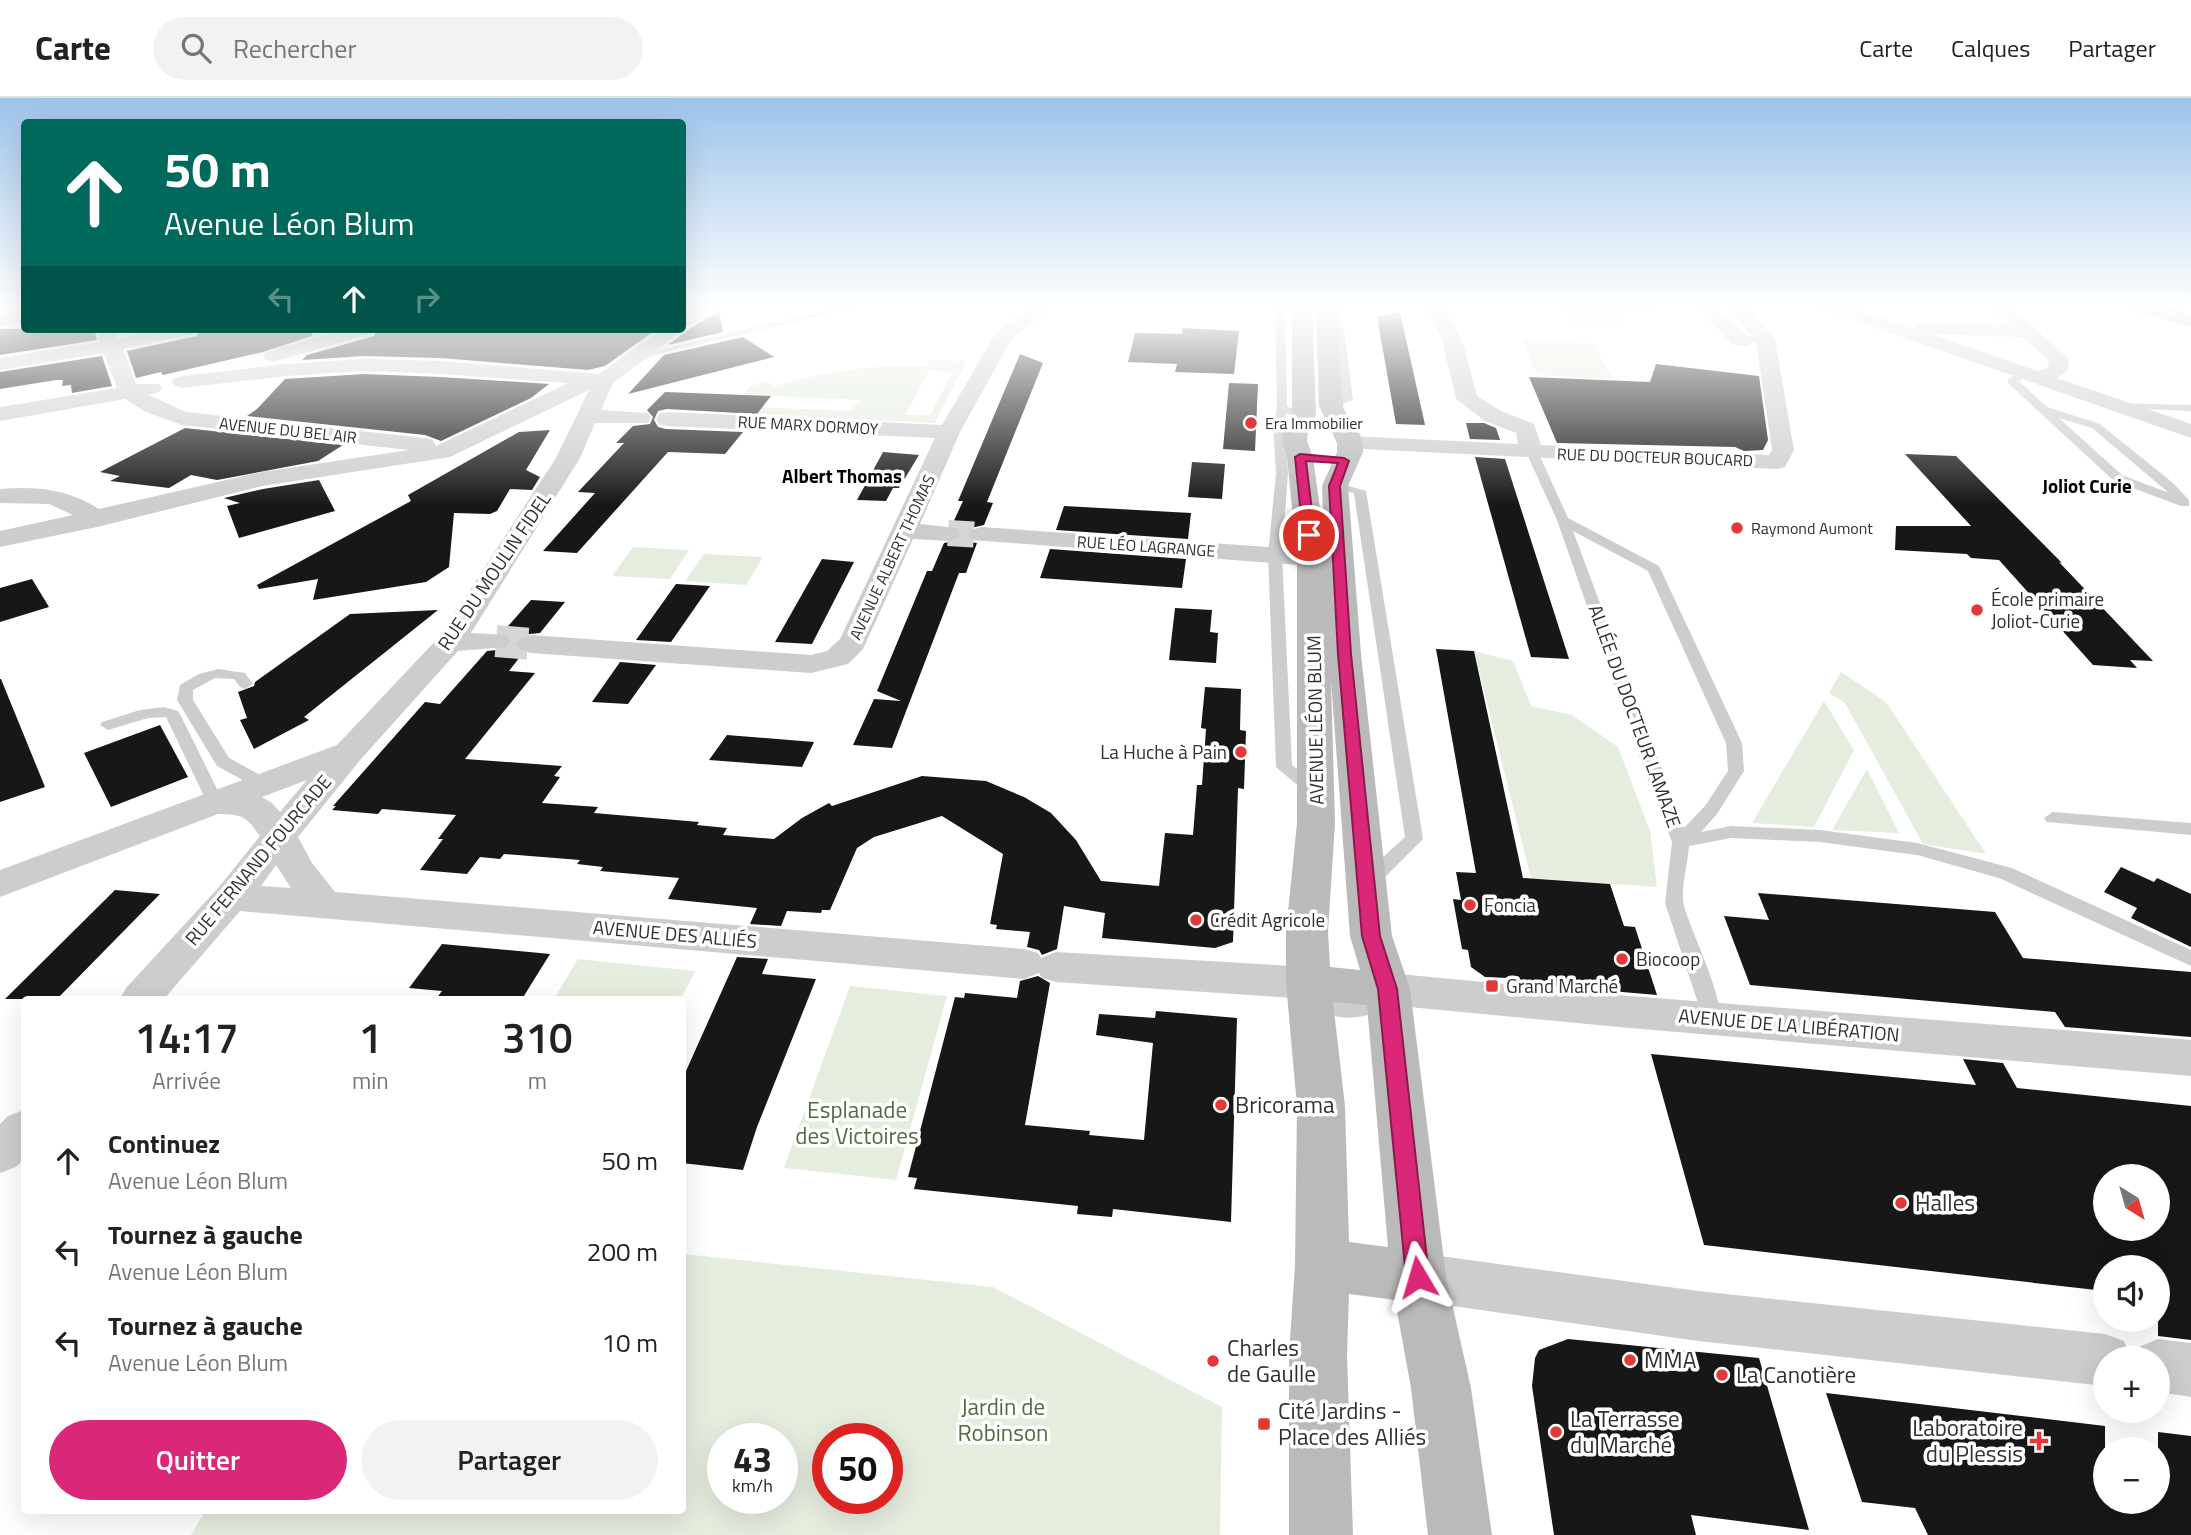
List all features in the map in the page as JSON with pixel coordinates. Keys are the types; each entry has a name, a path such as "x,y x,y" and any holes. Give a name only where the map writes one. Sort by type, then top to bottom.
{"main road":[{"name":"AVENUE LÉON BLUM","path":"1298,372 1294,448 1300,457 1312,558 1316,823 1307,919 1308,983 1321,1106 1322,1265 1318,1337 1321,1535"},
{"name":"AVENUE LÉON BLUM","path":"1333,372 1340,444 1345,654 1371,936 1388,994 1418,1277 1441,1388 1460,1535"},
{"path":"1295,416 1340,444"},
{"path":"1300,457 1340,444"},
{"path":"1308,983 1388,994"},
{"path":"1322,1265 1418,1277"}],"street":[{"path":"121,372 129,392"},
{"path":"182,382 217,372"},
{"path":"0,414 182,382 268,372"},
{"path":"0,539 97,519 262,479 417,458 453,449 609,372"},
{"name":"RUE DU MOULIN FIDEL","path":"0,884 349,752 450,642 534,515 617,372"},
{"name":"AVENUE ALBERT THOMAS","path":"531,644 811,664 837,658 853,643 949,432 983,372"},
{"path":"1340,444 1532,452 1526,429 1493,416 1466,399 1460,372"},
{"name":"RUE DU DOCTEUR BOUCARD","path":"1532,452 1777,462 1783,450 1771,372"},
{"path":"2023,372 2191,431"},
{"path":"2032,375 2047,372"},
{"name":"AVENUE DU BEL AIR","path":"129,392 154,407 182,418 453,449"},
{"path":"589,416 640,418"},
{"name":"RUE MARX DORMOY","path":"667,419 949,432"},
{"path":"0,496 57,496 74,503 97,519"},
{"path":"903,531 948,533"},
{"name":"RUE LÉO LAGRANGE","path":"981,535 1312,558"},
{"path":"450,642 496,641"},
{"name":"RUE FERNAND FOURCADE","path":"143,996 212,916 232,897 349,752"},
{"name":"RUE DU MOULIN FIDEL","path":"219,803 246,803 260,811 279,836"},
{"path":"279,836 298,871 325,906"},
{"name":"AVENUE DES ALLIÉS","path":"232,897 1040,965 1308,983"},
{"name":"AVENUE DE LA LIBÉRATION","path":"1388,994 2191,1058"},
{"path":"0,1153 21,1133"},
{"path":"1418,1277 1698,1316 2093,1359"},
{"path":"2170,1367 2191,1370"}],"lane":[{"path":"1289,372 1295,416 1279,424 1282,472 1275,555 1284,767 1316,791"},
{"path":"1345,372 1349,400 1340,444 1360,491 1414,839 1366,883"},
{"path":"2032,375 2012,381 2118,478 2188,505"},
{"path":"2119,405 2191,408"},
{"path":"2039,408 2096,426 2188,505"},
{"name":"ALLÉE DU DOCTEUR LAMAZE","path":"1532,452 1563,520 1651,767 1682,842 1711,810 1735,771 1734,743 1654,569 1563,520"},
{"path":"245,684 240,676 231,672 216,674 197,680 185,688 185,700 223,762 265,785"},
{"path":"108,726 144,714 162,711 172,714 211,794 219,803"},
{"path":"2053,818 2191,829"},
{"path":"1712,1018 1708,999 1674,904 1682,842 1731,832 1820,836 1917,849 2005,873 2191,958"}],"green space":[{"path":"838,372 928,372 905,415 930,415 953,372 960,372 935,423 729,414 736,406 850,411 861,400 743,395 750,386 767,381 774,386"},
{"path":"1536,372 1608,372 1612,379 1537,375"},
{"path":"633,547 689,550 670,579 612,576"},
{"path":"704,554 763,557 746,585 685,581"},
{"path":"1474,651 1513,661 1531,706 1572,715 1618,747 1650,831 1657,887 1531,878"},
{"path":"1841,672 1886,702 1986,854 1923,844 1845,703 1829,693"},
{"path":"1824,701 1854,750 1814,827 1752,823"},
{"path":"1867,769 1899,833 1832,830"},
{"path":"578,959 695,971 682,996 556,996"},
{"name":"Esplanade des Victoires","path":"850,986 947,996 896,1180 784,1168"},
{"name":"Jardin de Robinson","path":"686,1254 993,1287 1222,1407 1220,1535 191,1535 204,1514 686,1514"}],"building":[{"path":"0,372 107,372 112,386 72,393 71,385 62,386 63,380 56,380 0,389"},
{"path":"134,372 161,372 136,378"},
{"path":"648,372 715,372 628,394"},
{"path":"1012,372 1039,372 987,502 993,503 984,525 971,528 966,533 970,542 977,543 966,573 959,573 892,748 853,745 874,699 901,701 877,691 927,571 932,571 944,543 958,540 963,535 959,526 952,525 963,501 958,501"},
{"path":"1177,372 1234,372 1234,374"},
{"path":"1387,372 1413,372 1425,425 1396,424"},
{"path":"1653,372 1725,372 1759,376 1768,440 1763,450 1557,443 1529,377 1650,382"},
{"path":"364,374 549,384 531,398 441,441 425,435 247,416 285,379"},
{"path":"1229,383 1258,384 1255,451 1223,449"},
{"path":"665,392 771,396 757,414 667,409 658,411 654,420 658,427 666,429 743,432 725,454 668,452 577,553 543,551 595,493 578,492 624,443 616,443 633,426 650,424 653,417 647,410"},
{"path":"1466,423 1484,423 1496,428 1500,440 1470,439"},
{"path":"185,428 343,445 318,461 217,480 191,475 169,488 110,481 120,476 100,472"},
{"path":"550,430 526,470 540,477 532,490 510,489 497,511 490,514 454,513 449,567 426,582 313,600 318,579 259,589 257,585 411,501 408,495 519,432"},
{"path":"883,452 919,455 899,488 893,488 886,501 857,500"},
{"path":"1905,454 1956,456 2062,563 2059,562 2153,661 2130,660 2137,668 2093,665 1999,560 1971,558 1967,554 1895,550 1896,526 1971,526"},
{"path":"1475,457 1505,459 1569,659 1531,657"},
{"path":"1192,462 1225,464 1222,499 1188,497"},
{"path":"319,480 335,511 239,538 227,506 240,503 224,498"},
{"path":"1064,506 1191,513 1188,539 1056,530"},
{"path":"1050,549 1186,559 1182,588 1040,578"},
{"path":"822,559 854,562 812,644 775,642"},
{"path":"32,579 49,607 0,622 0,588"},
{"path":"676,584 710,586 671,642 636,640"},
{"path":"531,600 565,602 540,633 520,635 514,642 514,646 523,653 509,671 535,673 465,759 562,766 554,776 560,777 542,803 598,807 594,813 699,822 697,825 727,828 723,835 774,839 802,818 829,803 832,806 922,776 986,781 1024,797 1051,813 1076,840 1101,881 1159,886 1165,833 1193,835 1197,785 1202,785 1206,729 1201,728 1205,687 1241,689 1240,730 1246,731 1244,789 1238,788 1233,942 1215,948 1102,938 1105,913 1064,906 1057,949 1042,955 1039,950 1027,947 1030,932 996,929 997,925 990,924 1003,854 942,816 874,837 857,848 830,910 822,910 821,913 787,911 781,926 750,924 757,908 668,899 679,878 600,871 603,867 577,864 580,860 504,854 500,859 480,857 467,874 420,870 443,839 438,839 456,815 382,809 378,814 332,810 336,806 333,806 425,702 440,704 487,651 508,649 514,641 508,633 503,632"},
{"path":"1175,608 1212,610 1210,632 1218,633 1216,663 1169,660"},
{"path":"438,610 304,717 309,720 254,749 240,720 247,718 238,692 254,686 255,682 350,614"},
{"path":"1436,649 1474,651 1523,878 1610,884 1624,926 1635,927 1657,995 1508,982 1508,978 1485,977 1471,967 1468,950 1462,949 1453,899 1461,900 1456,872 1476,873"},
{"path":"620,662 656,665 628,704 592,702"},
{"path":"0,679 45,787 0,802"},
{"path":"160,725 188,777 111,807 84,753"},
{"path":"727,735 814,742 802,767 709,760"},
{"path":"2121,867 2154,882 2157,878 2191,894 2191,947 2131,918 2137,908 2104,892"},
{"path":"115,890 160,894 60,996 21,996 21,999 5,999"},
{"path":"1758,893 1995,912 2023,958 2191,972 2191,1037 2065,1027 2055,1012 1750,985 1724,916 1769,920"},
{"path":"442,944 550,954 524,996 438,996 442,991 409,988"},
{"path":"737,957 768,959 762,974 816,979 757,1127 743,1170 686,1163 686,1071"},
{"path":"1038,976 1050,983 1025,1125 1090,1131 1089,1135 1144,1140 1153,1043 1096,1035 1099,1014 1155,1018 1156,1011 1237,1018 1231,1222 1113,1209 1112,1217 1077,1214 1078,1206 914,1189 917,1178 908,1177 955,997 964,998 965,993 1017,998 1020,981"},
{"name":"Halles","path":"1651,1054 1976,1085 1963,1059 2003,1063 2017,1088 2191,1106 2191,1340 2158,1336 2158,1332 2170,1332 2170,1255 2093,1255 2093,1290 1704,1245"},
{"path":"1568,1339 1759,1358 1809,1530 1691,1515 1696,1535 1554,1535 1532,1386 1535,1358 1539,1350"},
{"path":"1826,1393 2105,1426 2105,1437 2093,1437 2093,1514 2170,1514 2170,1437 2158,1437 2158,1432 2191,1436 2191,1535 1928,1535 1915,1508 1862,1502"}],"tunnel":[{"path":"948,533 981,535"},
{"path":"496,641 531,644"}],"place":[{"name":"Era Immobilier","path":"1251,423"},
{"name":"Raymond Aumont","path":"1737,528"},
{"name":"École primaire Joliot-Curie","path":"1977,610"},
{"name":"La Huche à Pain","path":"1241,752"},
{"name":"Foncia","path":"1470,905"},
{"name":"Crédit Agricole","path":"1196,920"},
{"name":"Biocoop","path":"1622,959"},
{"name":"Grand Marché","path":"1492,986"},
{"name":"Bricorama","path":"1221,1105"},
{"name":"Halles","path":"1901,1203"},
{"name":"MMA","path":"1630,1360"},
{"name":"Charles de Gaulle","path":"1213,1361"},
{"name":"La Canotière","path":"1722,1375"},
{"name":"Cité Jardins - Place des Alliés","path":"1264,1424"},
{"name":"La Terrasse du Marché","path":"1556,1432"},
{"name":"Laboratoire du Plessis","path":"2039,1441"}],"district":[{"name":"Albert Thomas","path":"842,476"},
{"name":"Joliot Curie","path":"2087,486"}],"route":[{"path":"1309,535 1300,457 1344,461 1335,486 1345,654 1371,936 1388,989 1418,1277"}]}
